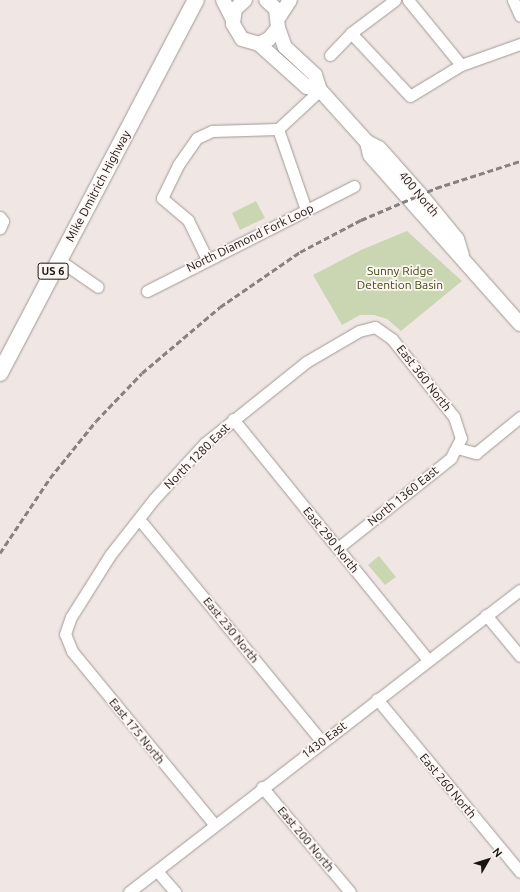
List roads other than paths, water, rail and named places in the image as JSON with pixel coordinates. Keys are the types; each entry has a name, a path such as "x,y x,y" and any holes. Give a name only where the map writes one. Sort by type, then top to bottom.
{"highway":[{"name":"Mike Dmitrich Highway","path":"0,373 193,5"}],"main road":[{"path":"223,0 239,36 258,44 307,87 320,90"},
{"path":"232,18 245,0"},
{"path":"266,0 278,23 285,48 315,75 320,90"},
{"path":"258,44 270,39 290,0"},
{"name":"400 North","path":"320,90 367,142 370,155 449,247 462,255 520,324"}],"street":[{"path":"330,55 351,33 395,0"},
{"path":"408,0 461,65"},
{"path":"513,0 520,16"},
{"path":"351,33 410,96 461,65 520,44"},
{"path":"206,259 188,220 162,198 197,138 212,131 278,129 320,90"},
{"path":"278,129 306,210"},
{"name":"North Diamond Fork Loop","path":"147,291 206,259 354,186"},
{"path":"0,217 3,221 0,228"},
{"path":"59,260 98,287"},
{"name":"North 1280 East","path":"65,634 71,617 139,519 205,444 233,419 306,362 359,331 376,327"},
{"name":"East 360 North","path":"376,327 392,339 454,417 459,443"},
{"path":"459,443 476,452 520,417"},
{"name":"East 290 North","path":"233,419 428,660"},
{"name":"North 1360 East","path":"338,548 450,458 459,443"},
{"name":"East 230 North","path":"139,519 322,742"},
{"name":"1430 East","path":"129,892 214,824 520,590"},
{"path":"486,615 520,656"},
{"name":"East 175 North","path":"65,634 72,651 214,824"},
{"name":"East 260 North","path":"377,699 520,872"},
{"name":"East 200 North","path":"262,787 350,892"},
{"path":"157,871 175,892"}],"railway":[{"path":"0,553 50,478 96,421 142,373 220,307 300,252 361,220 436,188 520,161"}],"park label":[{"name":"Sunny Ridge Detention Basin","path":"400,278"}]}
